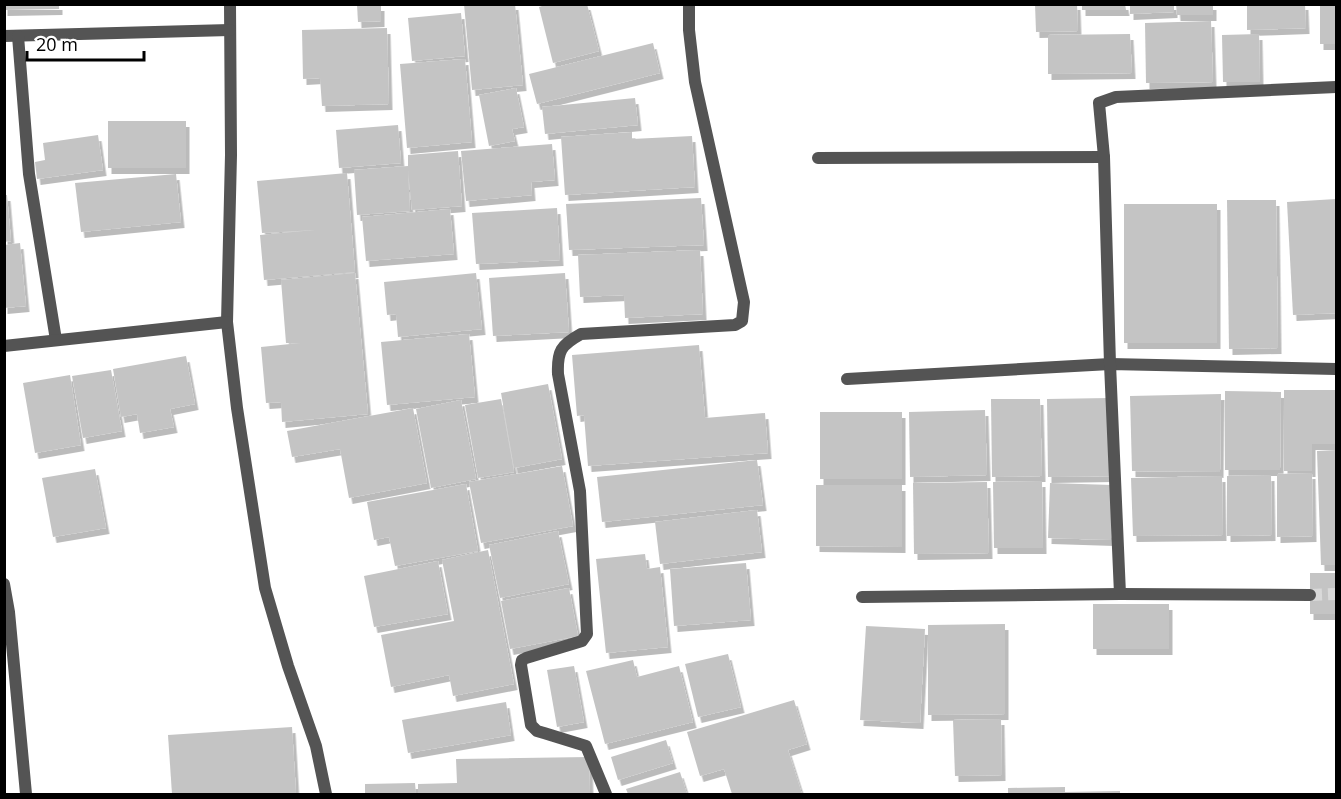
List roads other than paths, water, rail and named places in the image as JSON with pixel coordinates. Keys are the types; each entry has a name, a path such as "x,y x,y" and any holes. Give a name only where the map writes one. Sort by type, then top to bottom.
{"street":[{"path":"230,4 231,155 227,322 237,408 265,588 288,666 316,746 326,795"},
{"path":"606,795 586,746 537,731 531,725 521,665 525,658 582,641 587,634 580,490 559,381 560,351 566,343 581,334 735,325 742,321 744,314 744,302 694,82 689,4"},
{"path":"4,36 230,30"},
{"path":"18,36 29,174 56,340"},
{"path":"1120,594 1104,157 1099,103 1116,97 1336,87"},
{"path":"818,158 1104,157"},
{"path":"4,346 227,322"},
{"path":"847,379 1110,364 1336,369"},
{"path":"4,584 9,612 26,795"},
{"path":"862,597 1120,594 1310,595"}],"tunnel":[{"path":"1310,595 1336,594"}]}
